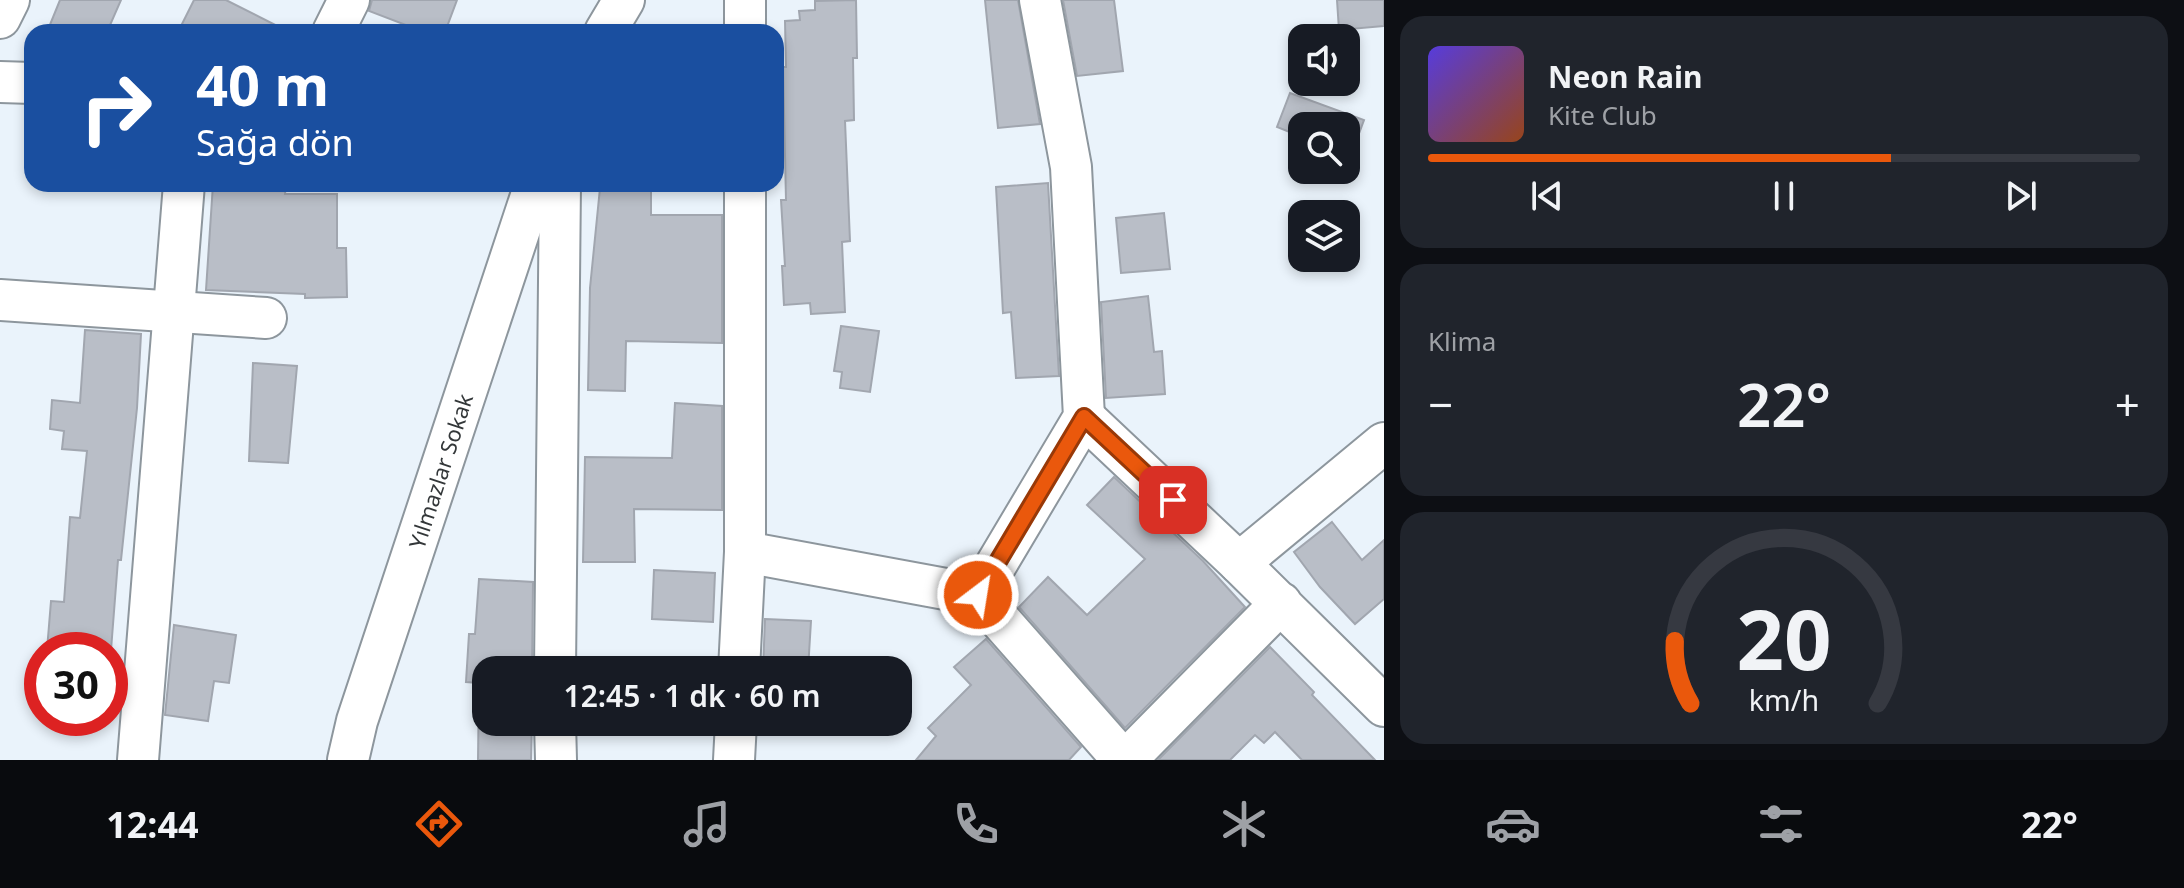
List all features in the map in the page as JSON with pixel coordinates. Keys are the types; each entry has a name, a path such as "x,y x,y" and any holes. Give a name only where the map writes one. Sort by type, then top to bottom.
{"street":[{"path":"0,18 9,0"},
{"path":"337,24 349,0"},
{"path":"610,24 624,0"},
{"path":"745,0 745,24"},
{"path":"978,595 1084,417 1071,167 1040,0"},
{"path":"0,82 24,83"},
{"path":"138,760 183,192"},
{"name":"Yılmazlar Sokak","path":"348,760 362,706 532,192"},
{"path":"555,656 560,192"},
{"path":"740,656 745,552 745,192"},
{"path":"0,300 266,318"},
{"path":"1084,417 1281,603 1384,706"},
{"path":"1239,563 1384,443"},
{"path":"745,552 978,595 1125,760 1281,603"},
{"path":"555,736 556,760"},
{"path":"734,760 735,736"}],"building":[{"path":"60,0 121,0 110,24 50,24"},
{"path":"194,0 226,0 273,24 182,24"},
{"path":"372,0 457,0 448,24 403,24 369,11"},
{"path":"856,0 857,58 853,58 854,120 845,121 850,241 842,242 845,312 811,314 810,303 784,305 781,200 786,200 785,21 800,20 799,11 815,10 815,1"},
{"path":"985,0 1018,0 1040,124 998,128"},
{"path":"1063,0 1114,0 1123,71 1077,76"},
{"path":"1337,0 1384,0 1384,26 1360,28 1360,24 1339,24"},
{"path":"1289,96 1298,96 1342,112 1288,112 1288,131 1277,127"},
{"path":"1048,183 1059,376 1016,378 1011,312 1003,313 996,187"},
{"path":"212,192 337,194 337,248 346,248 347,297 305,298 305,294 206,290"},
{"path":"600,192 651,192 651,215 722,215 722,343 626,341 625,391 588,390 590,288"},
{"path":"1164,213 1170,269 1121,273 1116,218"},
{"path":"1148,296 1154,352 1162,351 1165,394 1106,398 1101,302"},
{"path":"841,326 879,331 870,392 840,388 842,372 834,371"},
{"path":"85,330 141,334 137,408 112,632 48,632 51,601 64,602 70,517 80,518 87,451 62,449 64,431 50,429 52,400 80,403"},
{"path":"253,363 297,366 288,463 249,461"},
{"path":"675,403 722,406 722,510 634,509 635,562 583,562 585,457 672,458"},
{"path":"1114,477 1203,561 1245,607 1125,728 1019,607 1048,577 1087,615 1145,559 1087,505"},
{"path":"1332,522 1362,560 1384,540 1384,599 1355,624 1320,587 1294,552"},
{"path":"654,570 715,573 713,622 652,619"},
{"path":"479,579 533,582 532,656 472,656 472,682 466,682 469,634 475,634"},
{"path":"765,619 811,621 809,656 764,656"},
{"path":"174,625 236,635 229,683 214,681 208,721 165,715"},
{"path":"986,639 1081,747 1069,760 916,760 936,736 928,728 971,685 954,667"},
{"path":"1270,647 1375,760 1302,760 1275,732 1264,743 1255,735 1230,760 1158,760"},
{"path":"478,736 532,736 531,760 478,760"}],"route":[{"path":"978,595 1084,417 1173,500"}]}
